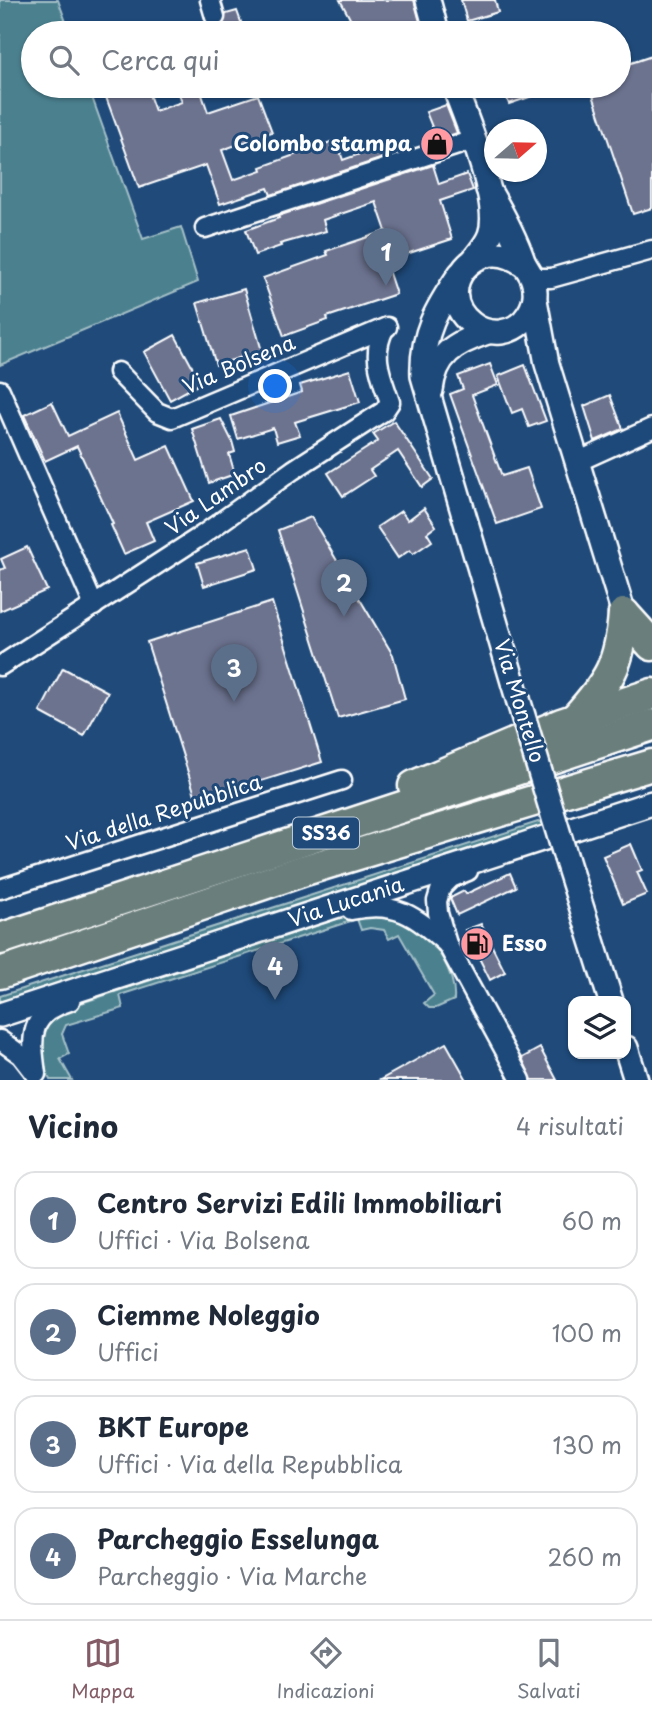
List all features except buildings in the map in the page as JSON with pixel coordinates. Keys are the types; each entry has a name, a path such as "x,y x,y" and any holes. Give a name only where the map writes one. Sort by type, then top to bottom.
{"highway":[{"path":"624,614 652,645"},
{"path":"575,719 605,686 621,646 624,614"},
{"path":"339,829 415,785 575,719 652,694"},
{"name":"SS36","path":"0,939 652,725"},
{"name":"SS36","path":"0,973 305,870 652,765"}],"street":[{"path":"428,0 434,21"},
{"name":"Via Montello","path":"458,98 488,189 492,223 490,235 439,306 425,340 423,376 609,996"},
{"path":"205,228 473,140"},
{"name":"Via Montello","path":"488,189 514,233 536,282 547,364 624,614"},
{"path":"536,282 652,250"},
{"path":"536,282 506,254 484,254 467,266 456,286 456,298 460,310 476,327 497,331 524,342 547,364"},
{"path":"497,331 525,320 536,282"},
{"name":"Via Bolsena","path":"118,372 157,412 172,418 387,327"},
{"name":"Via Lambro","path":"0,666 201,536 293,470 384,411 390,402 378,367 376,348 387,327"},
{"name":"Via Montello","path":"429,401 433,375 441,358 471,337 497,331"},
{"path":"1,390 94,606"},
{"path":"577,463 652,428"},
{"name":"Via della Repubblica","path":"0,889 342,780"},
{"name":"Via Lucania","path":"0,1014 652,803"},
{"path":"592,822 652,809"},
{"path":"522,1080 447,944 437,901 441,888 450,878 523,845"},
{"path":"38,1077 32,1040 35,1025 44,1014 61,1004 198,960 238,938 274,935 371,905 393,908 411,915 447,944"},
{"path":"0,1040 21,1055 38,1077"},
{"path":"629,1059 636,1080"}],"green space":[{"path":"0,0 58,0 66,21 21,21 21,98 92,98 143,239 181,227 198,282 0,365"},
{"path":"541,821 545,832 0,1010 0,996"},
{"path":"379,912 412,925 431,942 448,969 454,1000 436,1008 429,1008 424,1003 434,995 399,934 389,939 384,930 361,930 357,919 120,995 123,1008 66,1025 62,1034 69,1054 60,1059 72,1080 50,1080 41,1053 42,1025 66,1008 346,916"}],"place":[{"name":"Colombo stampa","path":"437,144"},
{"name":"Centro Servizi Edili Immobiliari","path":"386,286"},
{"name":"Ciemme Noleggio","path":"344,617"},
{"name":"BKT Europe","path":"234,702"},
{"name":"Esso","path":"477,944"},
{"name":"Parcheggio Esselunga","path":"275,1000"}]}
